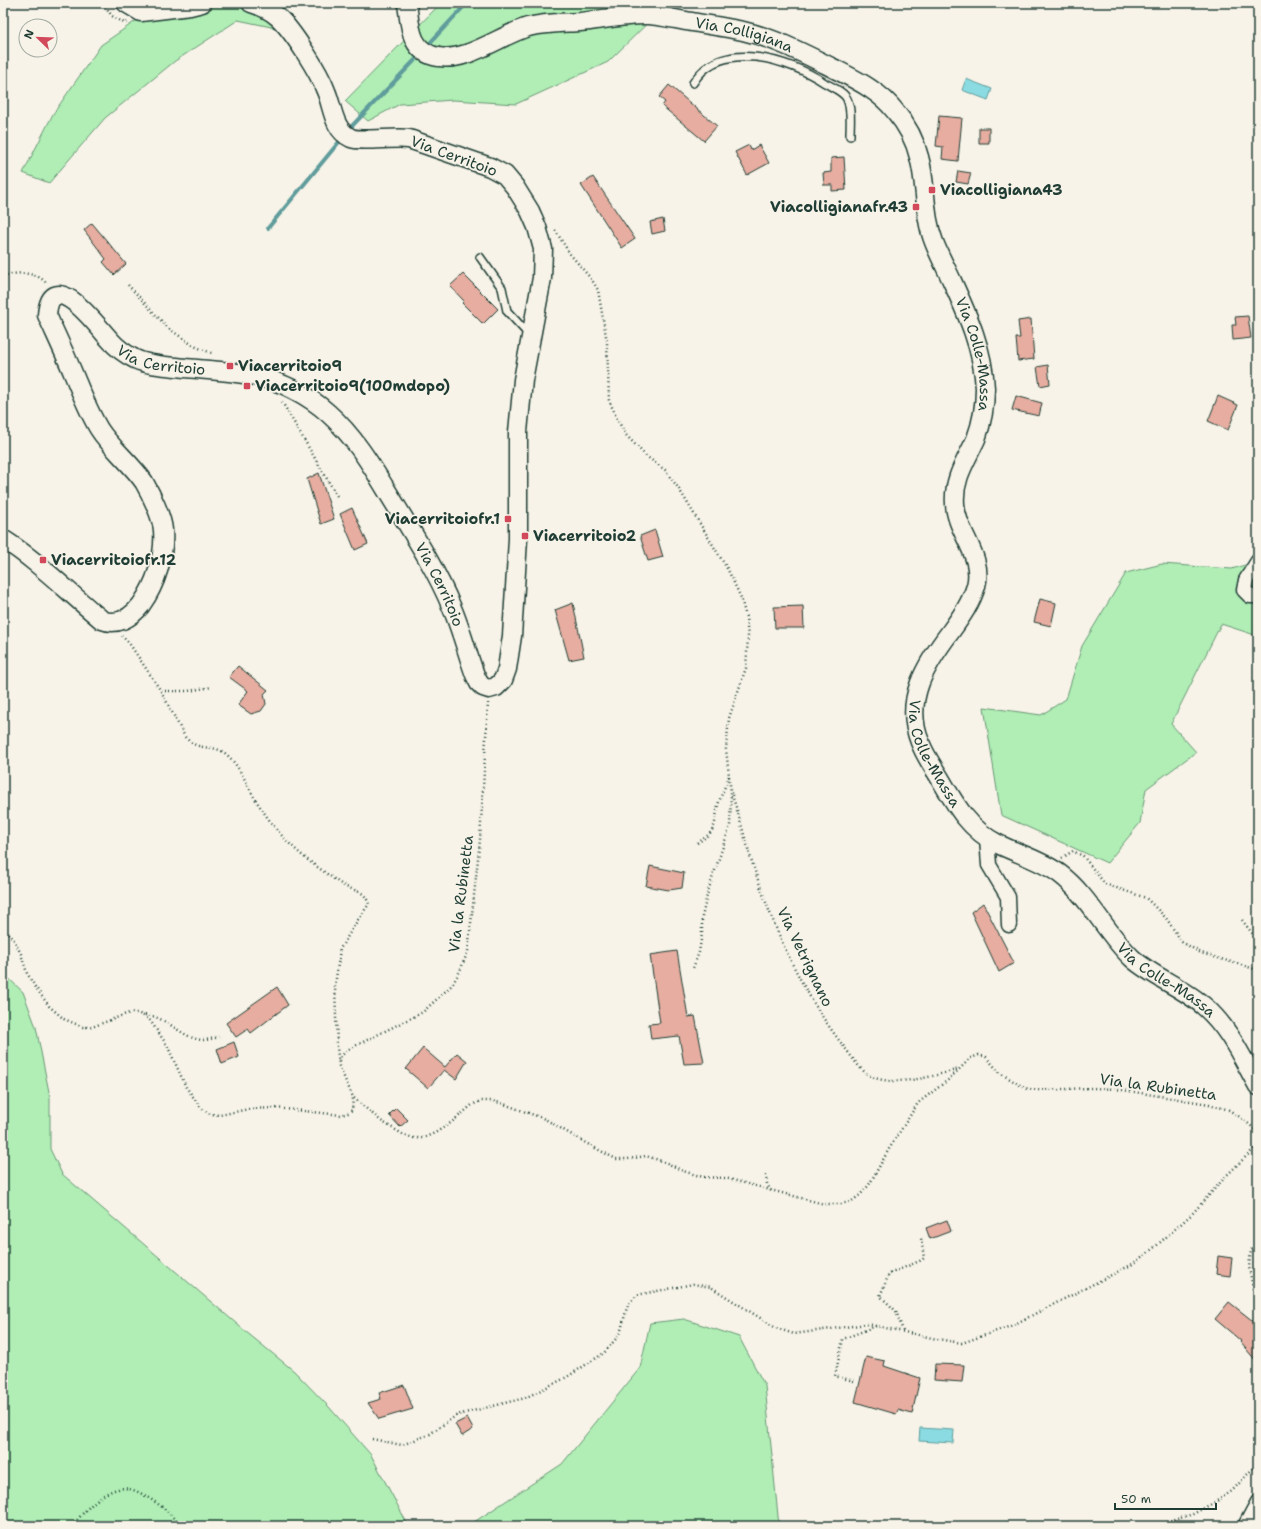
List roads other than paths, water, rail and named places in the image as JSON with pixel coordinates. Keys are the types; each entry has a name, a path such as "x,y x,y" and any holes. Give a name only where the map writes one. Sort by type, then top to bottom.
{"street":[{"path":"126,3 141,12 190,6 202,3"},
{"name":"Via Cerritoio","path":"3,539 25,554 102,620 108,622 120,621 130,616 140,606 156,575 161,558 163,530 156,508 143,482 99,429 86,405 47,315 48,303 54,296 60,295 75,303 121,351 136,360 160,366 244,374 268,380 302,394 328,412 348,433 365,456 428,560 452,609 474,675 479,683 483,687 489,689 496,687 503,680 507,669 512,636 518,539 518,432 523,380 542,278 543,249 532,216 516,186 505,175 490,167 420,142 400,138 352,139 346,135 340,130 336,122 326,91 303,49 279,18 266,8 251,3"},
{"name":"Via Colligiana","path":"407,3 410,32 415,42 425,52 437,57 454,57 475,50 529,27 647,15 745,32 795,50 814,67 866,85 894,108 914,141 919,156 927,219 933,241 954,286"},
{"name":"Via Colle-Massa","path":"954,286 976,333 982,360 985,389 984,410 978,434 955,483 954,499 956,514 975,558 978,577 975,590 965,611 924,670 918,687 915,704 915,724 919,740 929,760 965,818 987,838 1001,846 1046,865 1078,890 1132,958 1143,967 1204,1006 1215,1017 1232,1040 1258,1086"},
{"path":"1258,561 1246,580 1244,590 1250,596 1258,596"},
{"path":"987,838 986,850 989,865 1008,897 1009,925"},
{"path":"1245,1526 1258,1502"}],"lane":[{"path":"693,82 699,73 710,63 728,58 765,57 814,67 847,98 850,110 850,136"},
{"path":"480,258 502,288 507,311 531,338"}],"water":[{"path":"966,79 992,89 988,100 962,90"},
{"path":"920,1428 954,1430 953,1443 919,1441"}],"waterway":[{"path":"428,45 467,3"},
{"path":"351,127 415,60"},
{"path":"268,228 339,142"}],"place":[{"name":"Viacolligiana43","path":"932,190"},
{"name":"Viacolligianafr.43","path":"916,207"},
{"name":"Viacerritoio9","path":"230,366"},
{"name":"Viacerritoio9(100mdopo)","path":"247,386"},
{"name":"Viacerritoiofr.1","path":"508,519"},
{"name":"Viacerritoio2","path":"525,536"},
{"name":"Viacerritoiofr.12","path":"43,560"}]}
